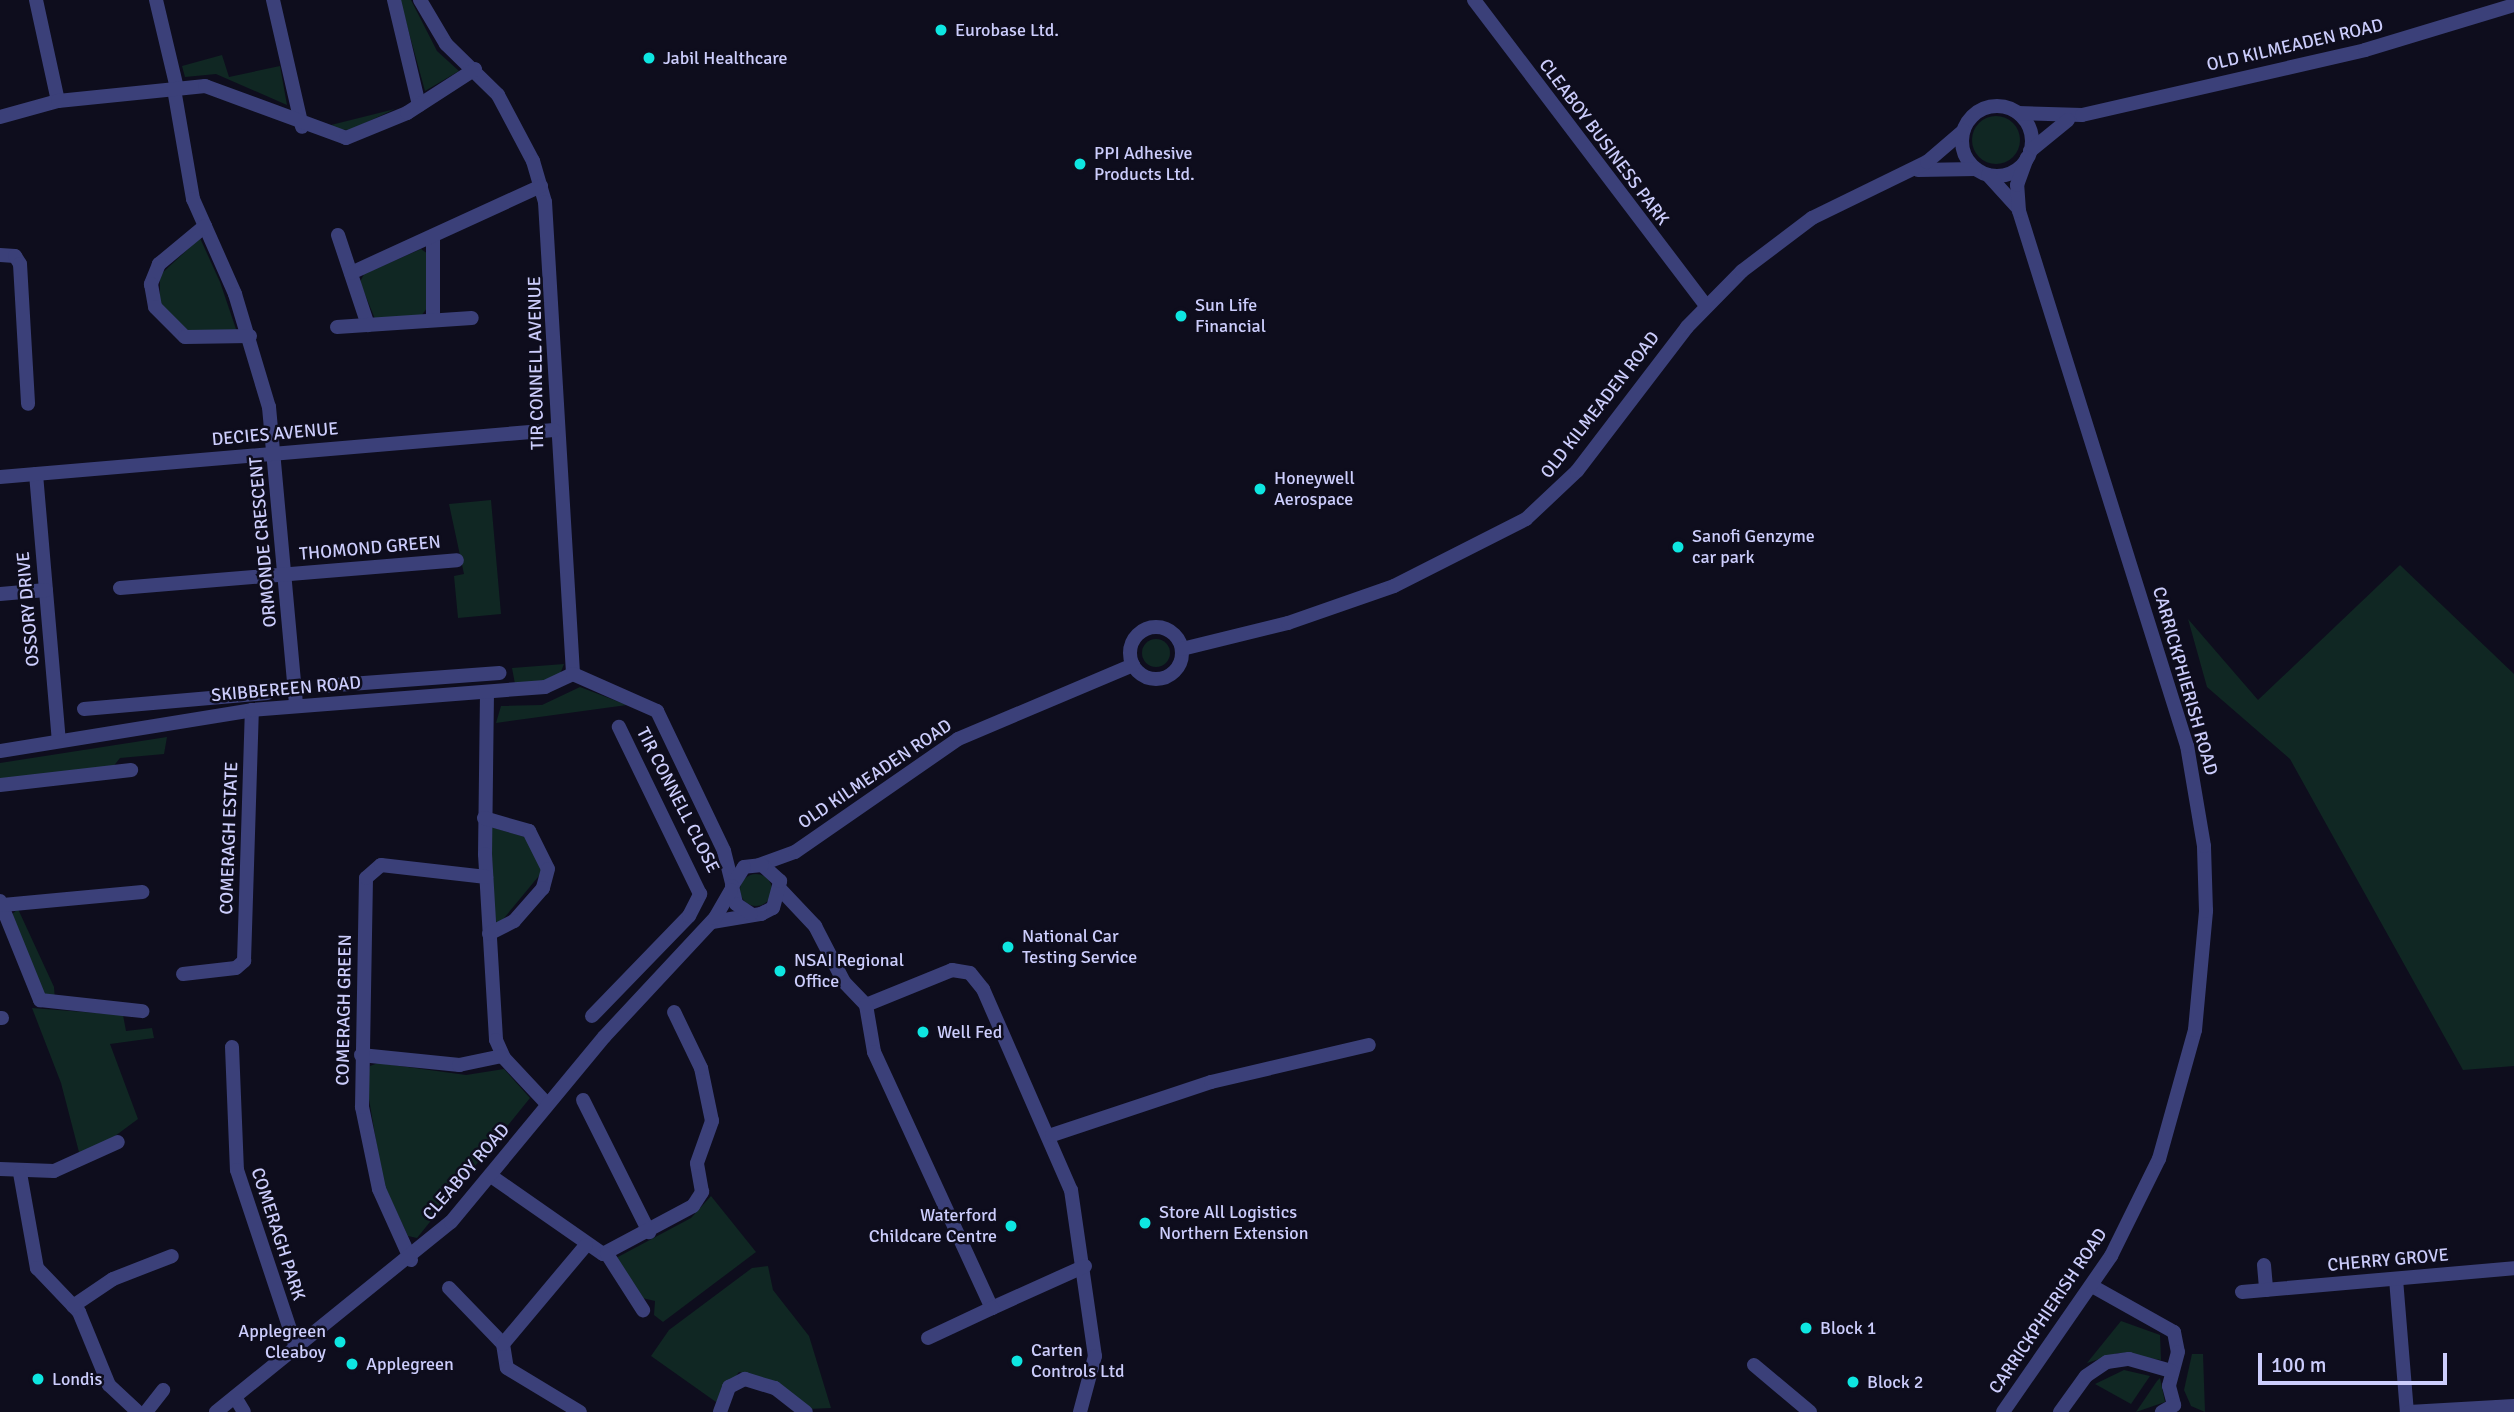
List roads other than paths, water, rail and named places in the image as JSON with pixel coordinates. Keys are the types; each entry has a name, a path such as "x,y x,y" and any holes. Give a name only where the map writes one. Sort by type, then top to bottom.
{"street":[{"path":"36,0 58,101"},
{"name":"ORMONDE CRESCENT","path":"156,0 176,88 191,191 250,336 275,453 296,706"},
{"path":"273,0 302,127"},
{"path":"394,0 419,105"},
{"name":"TIR CONNELL AVENUE","path":"420,0 446,44 475,69 498,95 541,186 553,251 554,430 573,674"},
{"name":"CLEABOY BUSINESS PARK","path":"1474,0 1706,306"},
{"name":"OLD KILMEADEN ROAD","path":"2029,155 2053,127 2082,115 2365,50 2514,5"},
{"path":"0,117 58,101 176,88 217,88 302,127 352,137 419,105 475,69"},
{"path":"1985,107 2018,113 2030,130 2029,155 2007,174 1982,172 1964,155 1962,131 1985,107"},
{"name":"OLD KILMEADEN ROAD","path":"2018,113 2082,115"},
{"name":"OLD KILMEADEN ROAD","path":"1182,649 1288,623 1394,586 1517,525 1577,471 1706,306 1804,223 1901,175 1962,131"},
{"name":"CARRICKPHIERISH ROAD","path":"2022,221 2017,184 2029,155"},
{"name":"OLD KILMEADEN ROAD","path":"1901,175 1937,167 1982,172"},
{"name":"CARRICKPHIERISH ROAD","path":"1982,172 2012,198 2022,221 2177,710 2204,846 2201,992 2180,1094 2145,1190 2092,1286 2003,1412"},
{"path":"351,273 541,186"},
{"path":"205,226 159,264 151,284 155,307 185,337 250,336"},
{"path":"338,235 368,325"},
{"path":"433,236 433,320"},
{"path":"0,255 13,255 20,264 28,404"},
{"path":"337,327 472,318"},
{"name":"DECIES AVENUE","path":"0,477 554,430"},
{"name":"OSSORY DRIVE","path":"36,474 59,740"},
{"name":"THOMOND GREEN","path":"120,588 457,560"},
{"path":"0,594 46,590"},
{"path":"1147,629 1172,632 1182,649 1177,669 1163,678 1146,677 1133,665 1131,648 1147,629"},
{"name":"OLD KILMEADEN ROAD","path":"756,864 794,852 957,739 1133,665"},
{"name":"SKIBBEREEN ROAD","path":"323,686 500,673"},
{"path":"573,674 657,711 724,851 736,904 759,913 804,917"},
{"name":"SKIBBEREEN ROAD","path":"0,751 252,710 552,687 573,674"},
{"path":"404,680 405,698"},
{"path":"487,692 485,877 502,1056 547,1104"},
{"name":"SKIBBEREEN ROAD","path":"84,709 267,693"},
{"path":"176,701 178,720"},
{"name":"COMERAGH ESTATE","path":"183,974 242,966 252,710"},
{"name":"TIR CONNELL CLOSE","path":"592,1016 689,916 701,889 620,727"},
{"path":"0,785 131,770"},
{"path":"484,818 533,835 548,873 511,924 489,934"},
{"path":"724,851 756,864 781,887 804,917 844,982 866,1005 874,1052 992,1308"},
{"name":"OLD KILMEADEN ROAD","path":"759,913 781,887 794,852"},
{"name":"CLEABOY ROAD","path":"216,1412 411,1260 491,1176 547,1104 633,1005 711,923 732,886 756,864"},
{"name":"COMERAGH GREEN","path":"411,1260 390,1219 369,1150 361,1055 369,870 384,866 485,877"},
{"path":"142,892 1,903 40,1000 142,1011"},
{"path":"711,923 759,913"},
{"path":"866,1005 944,972 970,972 1052,1135 1071,1190 1095,1356 1080,1412"},
{"path":"617,990 633,1005"},
{"path":"607,1254 649,1232 699,1200 697,1163 712,1127 701,1068 674,1012"},
{"path":"1052,1135 1211,1082 1369,1045"},
{"name":"COMERAGH PARK","path":"232,1047 237,1170 296,1347"},
{"path":"361,1055 459,1065 502,1056"},
{"path":"583,1100 649,1232"},
{"path":"0,1169 20,1173 72,1166 118,1142"},
{"path":"20,1173 37,1268 73,1306 109,1385 138,1412"},
{"path":"491,1176 586,1245 607,1254 643,1310"},
{"path":"503,1344 586,1245"},
{"path":"73,1306 113,1279 172,1256"},
{"path":"2264,1265 2266,1290"},
{"path":"928,1338 1084,1266"},
{"name":"CHERRY GROVE","path":"2242,1292 2514,1269"},
{"path":"2396,1279 2408,1412 2514,1406"},
{"path":"2092,1286 2134,1314 2169,1326 2178,1344 2171,1371 2171,1410"},
{"path":"449,1289 503,1344 507,1368 580,1412"},
{"path":"2060,1412 2086,1376 2107,1362 2129,1359 2171,1371"},
{"path":"1755,1365 1810,1412"},
{"path":"720,1412 729,1387 745,1378 775,1388 806,1412"},
{"path":"146,1412 163,1390"},
{"path":"235,1397 244,1412"}],"place":[{"name":"Eurobase Ltd.","path":"941,30"},
{"name":"Jabil Healthcare","path":"649,58"},
{"name":"PPI Adhesive Products Ltd.","path":"1080,164"},
{"name":"Sun Life Financial","path":"1181,316"},
{"name":"Honeywell Aerospace","path":"1260,489"},
{"name":"Sanofi Genzyme car park","path":"1678,547"},
{"name":"National Car Testing Service","path":"1008,947"},
{"name":"NSAI Regional Office","path":"780,971"},
{"name":"Well Fed","path":"923,1032"},
{"name":"Store All Logistics Northern Extension","path":"1145,1223"},
{"name":"Waterford Childcare Centre","path":"1011,1226"},
{"name":"Block 1","path":"1806,1328"},
{"name":"Applegreen Cleaboy","path":"340,1342"},
{"name":"Carten Controls Ltd","path":"1017,1361"},
{"name":"Applegreen","path":"352,1364"},
{"name":"Londis","path":"38,1379"},
{"name":"Block 2","path":"1853,1382"}]}
